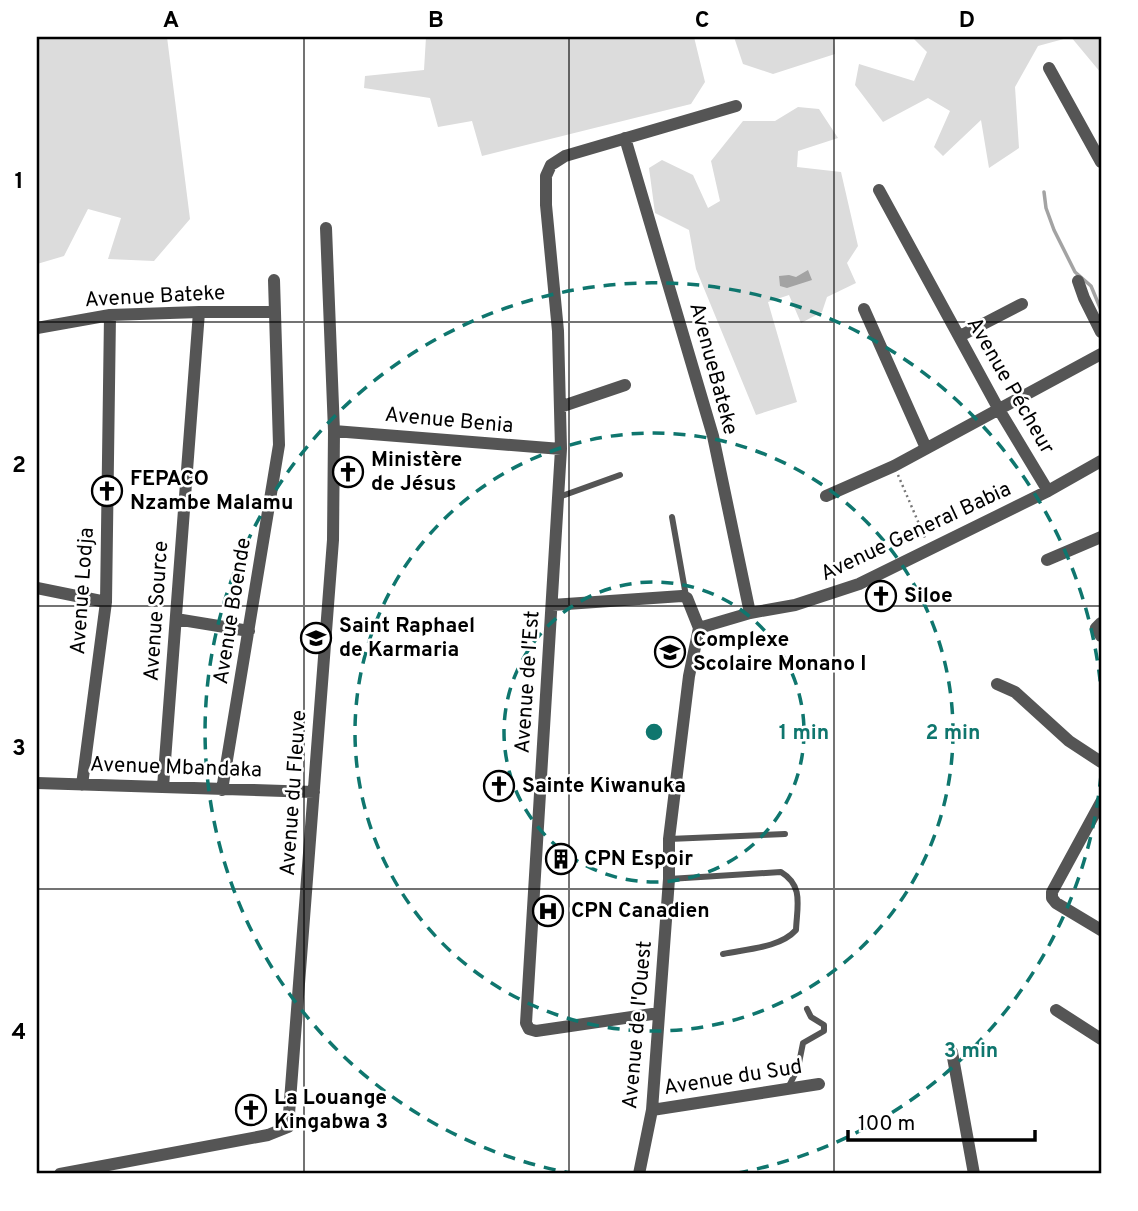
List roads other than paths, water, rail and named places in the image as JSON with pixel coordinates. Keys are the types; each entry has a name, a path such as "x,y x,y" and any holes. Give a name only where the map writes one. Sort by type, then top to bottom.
{"street":[{"path":"1049,68 1101,162"},
{"name":"Avenue de l'Est","path":"659,1013 536,1031 529,1029 526,1023 561,449 558,331 546,205 546,176 551,166 565,156 737,106"},
{"name":"AvenueBateke","path":"625,138 713,436 750,613"},
{"name":"Avenue Pécheur","path":"879,190 998,408 1048,491"},
{"name":"Avenue du Fleuve","path":"60,1174 268,1135 288,1127 333,540 334,431 326,228"},
{"name":"Avenue Boende","path":"222,790 279,445 274,280"},
{"path":"1078,281 1101,332"},
{"path":"960,337 1022,304"},
{"path":"864,309 926,448"},
{"name":"Avenue Source","path":"163,787 199,312"},
{"name":"Avenue Bateke","path":"37,328 110,315 275,312"},
{"name":"Avenue Lodja","path":"82,785 106,602 110,315"},
{"path":"826,496 894,466 1101,354"},
{"path":"560,407 625,385"},
{"name":"Avenue Benia","path":"334,431 561,449"},
{"name":"Avenue General Babia","path":"699,628 750,613 828,596 930,551 1101,461"},
{"path":"1047,560 1101,537"},
{"path":"37,588 106,602"},
{"path":"552,605 677,596 687,598 699,628"},
{"path":"176,619 249,631"},
{"path":"1101,623 1096,628 1101,636"},
{"name":"Avenue de l'Ouest","path":"639,1174 652,1110 669,879 669,839 689,676 699,628"},
{"path":"997,684 1016,692 1069,741 1100,757"},
{"name":"Avenue Mbandaka","path":"37,783 314,792"},
{"path":"1101,802 1052,892 1056,903 1101,930"},
{"path":"1056,1010 1101,1039"},
{"path":"952,1052 974,1174"},
{"name":"Avenue du Sud","path":"652,1110 820,1084"}],"lane":[{"path":"559,497 620,475"},
{"path":"672,517 687,598"},
{"path":"669,839 785,834"},
{"path":"669,879 781,872 792,878 797,888 796,930 790,937 723,954"},
{"path":"787,1089 797,1068 803,1043 824,1031 824,1025 810,1017 807,1009"}],"waterway":[{"path":"1044,192 1046,208 1054,230 1075,272 1091,286 1101,310"}],"place":[{"name":"Ministère de Jésus","path":"348,472"},
{"name":"FEPACO Nzambe Malamu","path":"107,491"},
{"name":"Siloe","path":"881,596"},
{"name":"Saint Raphael de Karmaria","path":"316,638"},
{"name":"Complexe Scolaire Monano I","path":"670,652"},
{"name":"Sainte Kiwanuka","path":"499,786"},
{"name":"CPN Espoir","path":"561,859"},
{"name":"CPN Canadien","path":"548,911"},
{"name":"La Louange Kingabwa 3","path":"251,1110"}]}
